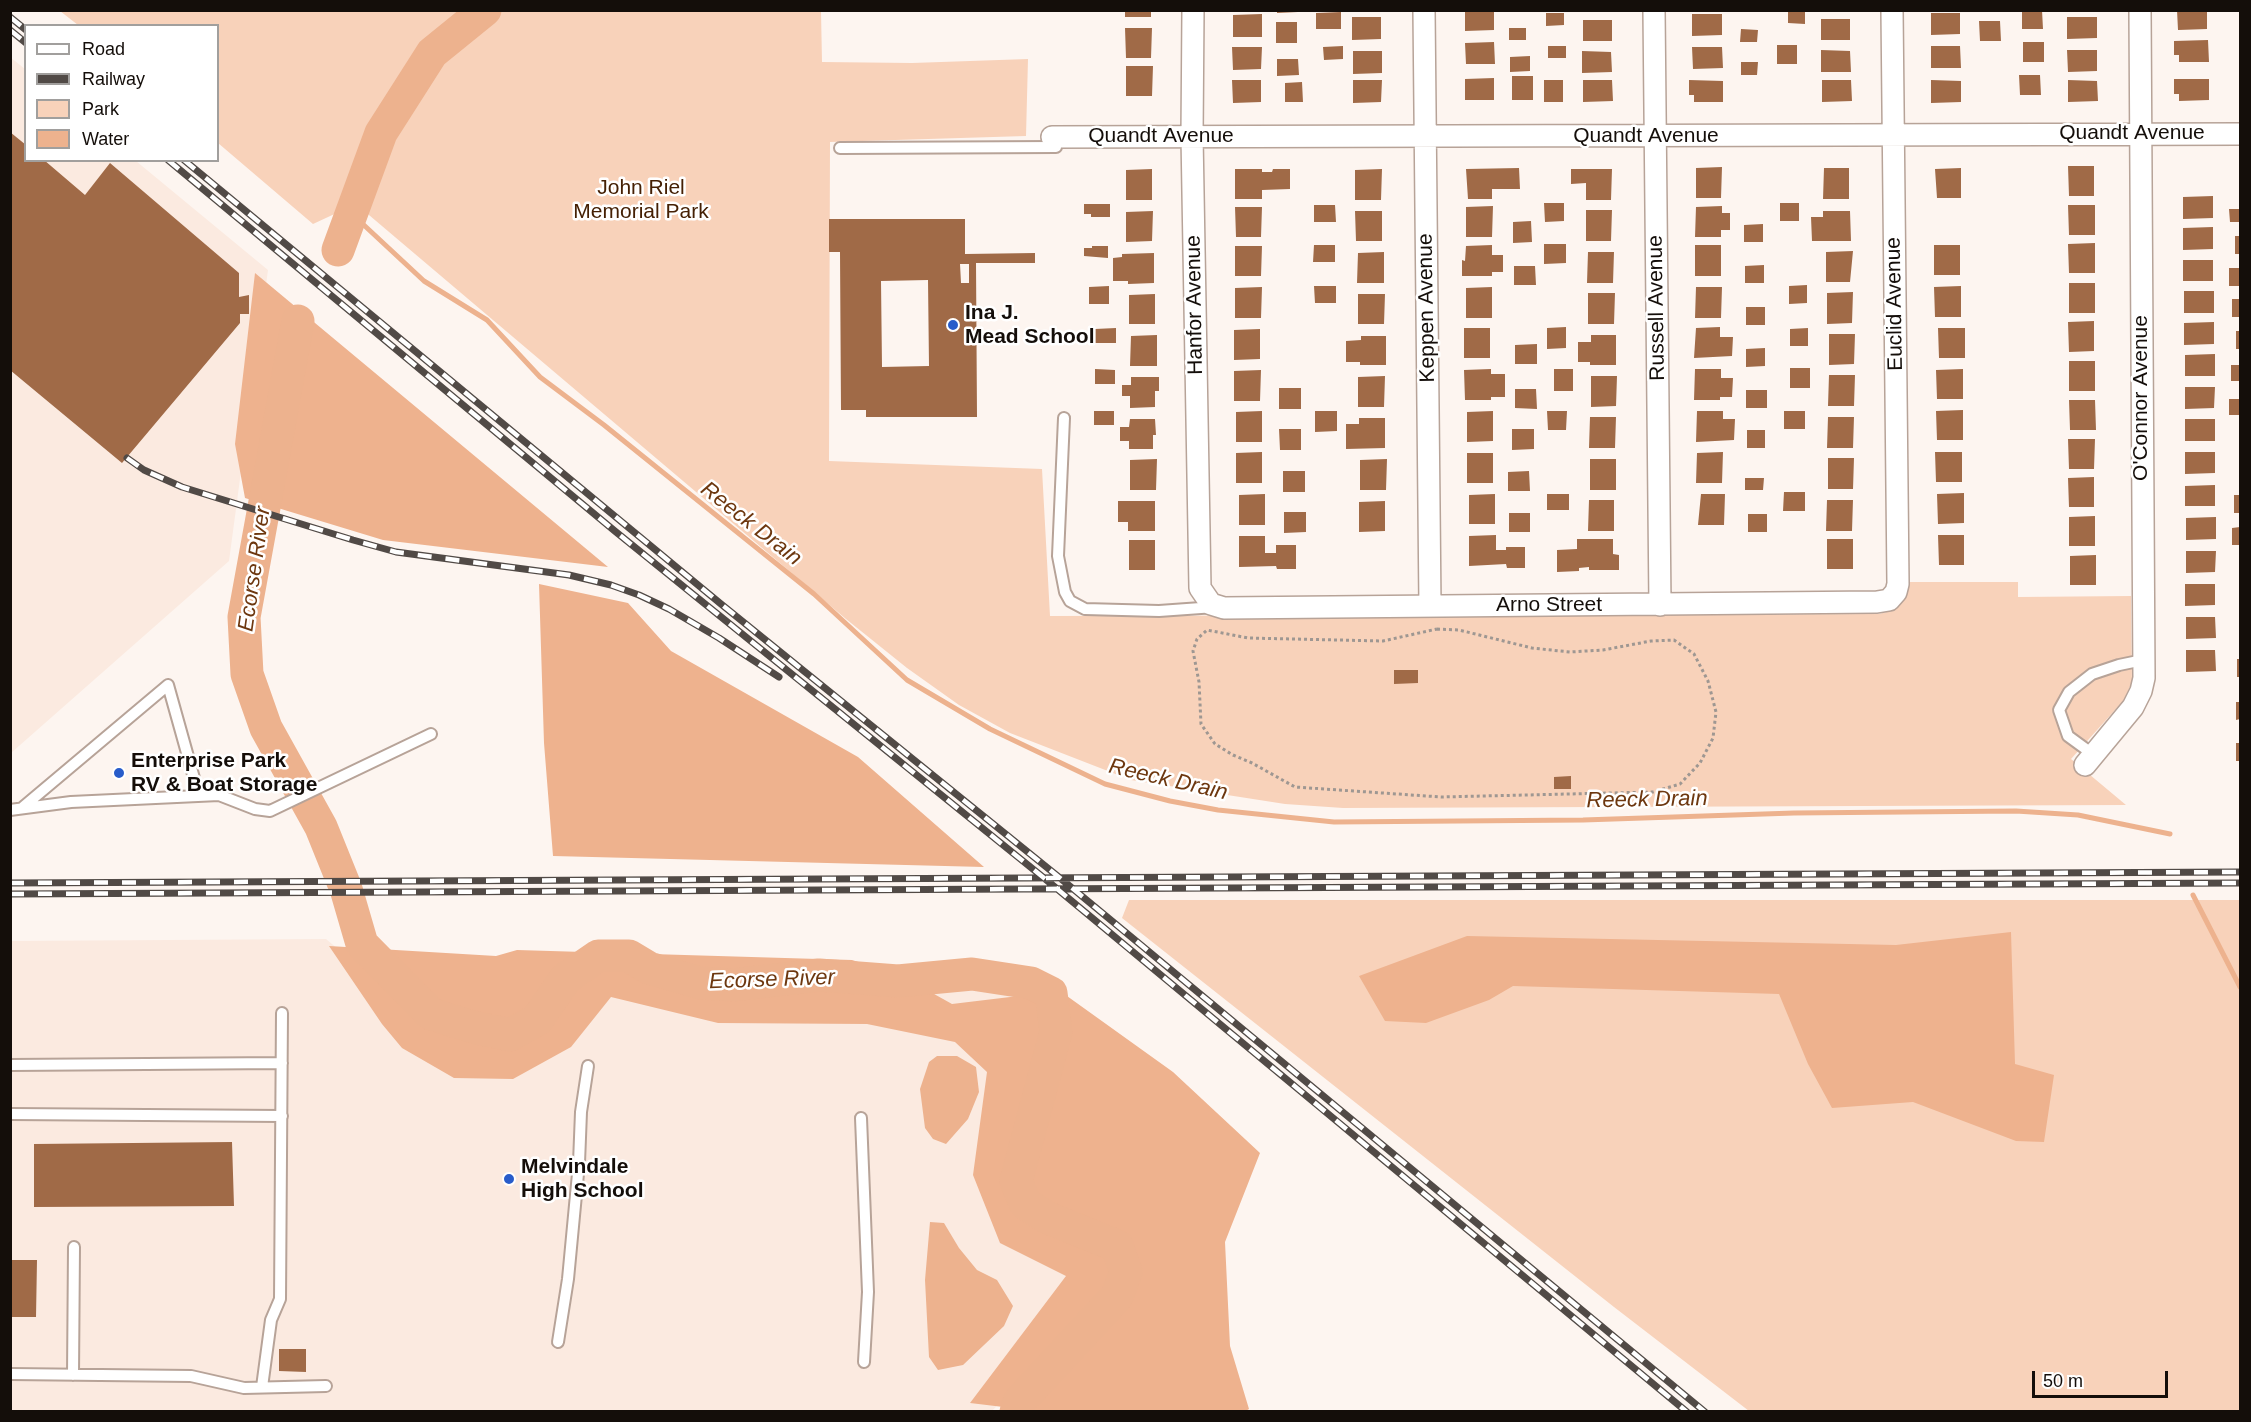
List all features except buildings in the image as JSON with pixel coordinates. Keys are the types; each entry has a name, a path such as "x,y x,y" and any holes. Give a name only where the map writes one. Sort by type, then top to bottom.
{"street":[{"name":"Hanfor Avenue","path":"1192,10 1200,588 1212,603"},
{"name":"Keppen Avenue","path":"1424,10 1430,606"},
{"name":"Russell Avenue","path":"1654,10 1660,604"},
{"name":"Euclid Avenue","path":"1892,10 1898,584 1893,596"},
{"name":"O'Connor Avenue","path":"2089,760 2133,707 2141,692 2144,678 2140,10"},
{"name":"Quandt Avenue","path":"1054,142 1192,136 2241,134"},
{"name":"Arno Street","path":"1212,603 1430,606 1877,602 1889,600 1893,596"}],"lane":[{"path":"840,148 1054,142"},
{"path":"1064,418 1058,556 1065,592 1070,601 1085,609 1159,611 1212,603"},
{"path":"2089,760 2068,736 2059,710 2070,692 2092,674 2144,660"},
{"path":"23,807 168,685 199,796"},
{"path":"10,810 92,801 219,795 255,809 270,811 431,734"},
{"path":"262,1387 271,1320 280,1299 282,1013"},
{"path":"10,1065 282,1063"},
{"path":"558,1342 568,1279 579,1163 581,1112 588,1066"},
{"path":"10,1114 282,1116"},
{"path":"861,1118 868,1293 864,1362"},
{"path":"73,1375 74,1247"},
{"path":"10,1374 191,1376 244,1388 326,1386"}],"path":[{"path":"1437,628 1459,630 1532,648 1570,652 1674,640 1694,654 1708,681 1716,712 1713,738 1700,763 1680,784 1653,792 1442,797 1381,792 1326,791 1295,787 1215,744 1201,724 1199,682 1193,651 1197,639 1207,630 1248,638 1383,641 1437,628"}],"shaded area":[{"path":"10,57 24,68 24,162 137,162 268,270 229,561 11,753"},
{"path":"255,273 608,567 383,540 245,498 235,444"},
{"path":"539,584 628,603 671,651 858,757 984,867 553,856 544,743"},
{"path":"2011,932 2015,1064 2054,1075 2044,1142 2016,1141 1913,1102 1832,1108 1808,1064 1779,994 1513,986 1489,1000 1426,1023 1385,1021 1359,976 1467,936 1896,945"},
{"name":"Melvindale High School","path":"326,939 344,954 605,979 896,999 971,986 1036,1003 1090,1308 992,1411 11,1411 10,941"},
{"path":"329,946 496,956 517,950 852,960 900,975 952,1004 1060,991 1173,1072 1260,1153 1225,1242 1230,1346 1249,1409 1244,1412 1045,1412 970,1403 1066,1276 1000,1243 973,1175 987,1072 955,1042 867,1024 718,1023 611,997 571,1047 513,1079 454,1078 402,1048 382,1024"}],"green space":[{"name":"John Riel Memorial Park","path":"60,11 821,11 822,62 912,63 1028,59 1026,136 830,142 829,461 1042,469 1050,616 1879,614 1894,610 1902,602 1909,582 2018,582 2018,597 2131,596 2132,682 2124,700 2071,759 2126,805 1343,808 1285,804 1131,780 1010,733 959,705 907,668 846,619 356,204 313,224 219,144 219,24 77,24"},
{"path":"1129,900 2240,900 2240,1411 1749,1411 1122,918"}],"water":[{"path":"937,1056 957,1056 976,1067 979,1092 968,1119 946,1144 933,1139 925,1128 920,1089 929,1062"},
{"path":"930,1222 944,1223 959,1248 977,1270 997,1280 1013,1306 1004,1326 963,1365 938,1370 929,1357 925,1280"}],"waterway":[{"name":"Ecorse River","path":"338,250 381,133 432,53 485,10"},
{"name":"Reeck Drain","path":"352,214 424,281 487,320 540,377 604,425 814,594 907,680 990,729 1105,784 1170,801 1218,810 1334,822 1583,820 1794,813 2016,811 2078,815 2170,834"},
{"name":"Ecorse River","path":"298,321 244,617 247,674 266,728 321,827 346,889 362,944 431,1014 510,1035 537,1020 566,978 598,956 629,956 649,968 700,983 733,985 819,975 898,981 972,974 1031,983 1051,993 1056,1032 1016,1181 1025,1203 1046,1217 1117,1246 1126,1272 1117,1296 1019,1402 1016,1412"},
{"name":"Reeck Drain","path":"2193,895 2240,987"}],"railway":[{"path":"10,17 24,28"},
{"path":"10,30 24,41"},
{"path":"170,162 616,532 1044,878 1687,1412"},
{"path":"186,162 721,604 1060,878 1705,1412"},
{"path":"127,458 144,470 182,487 396,552 569,575 611,585 669,609 779,677"},
{"path":"10,883 2240,872"},
{"path":"10,894 2240,883"}],"place":[{"name":"Ina J. Mead School","path":"953,325"},
{"name":"Enterprise Park RV & Boat Storage","path":"119,773"},
{"name":"Melvindale High School","path":"509,1179"}]}
